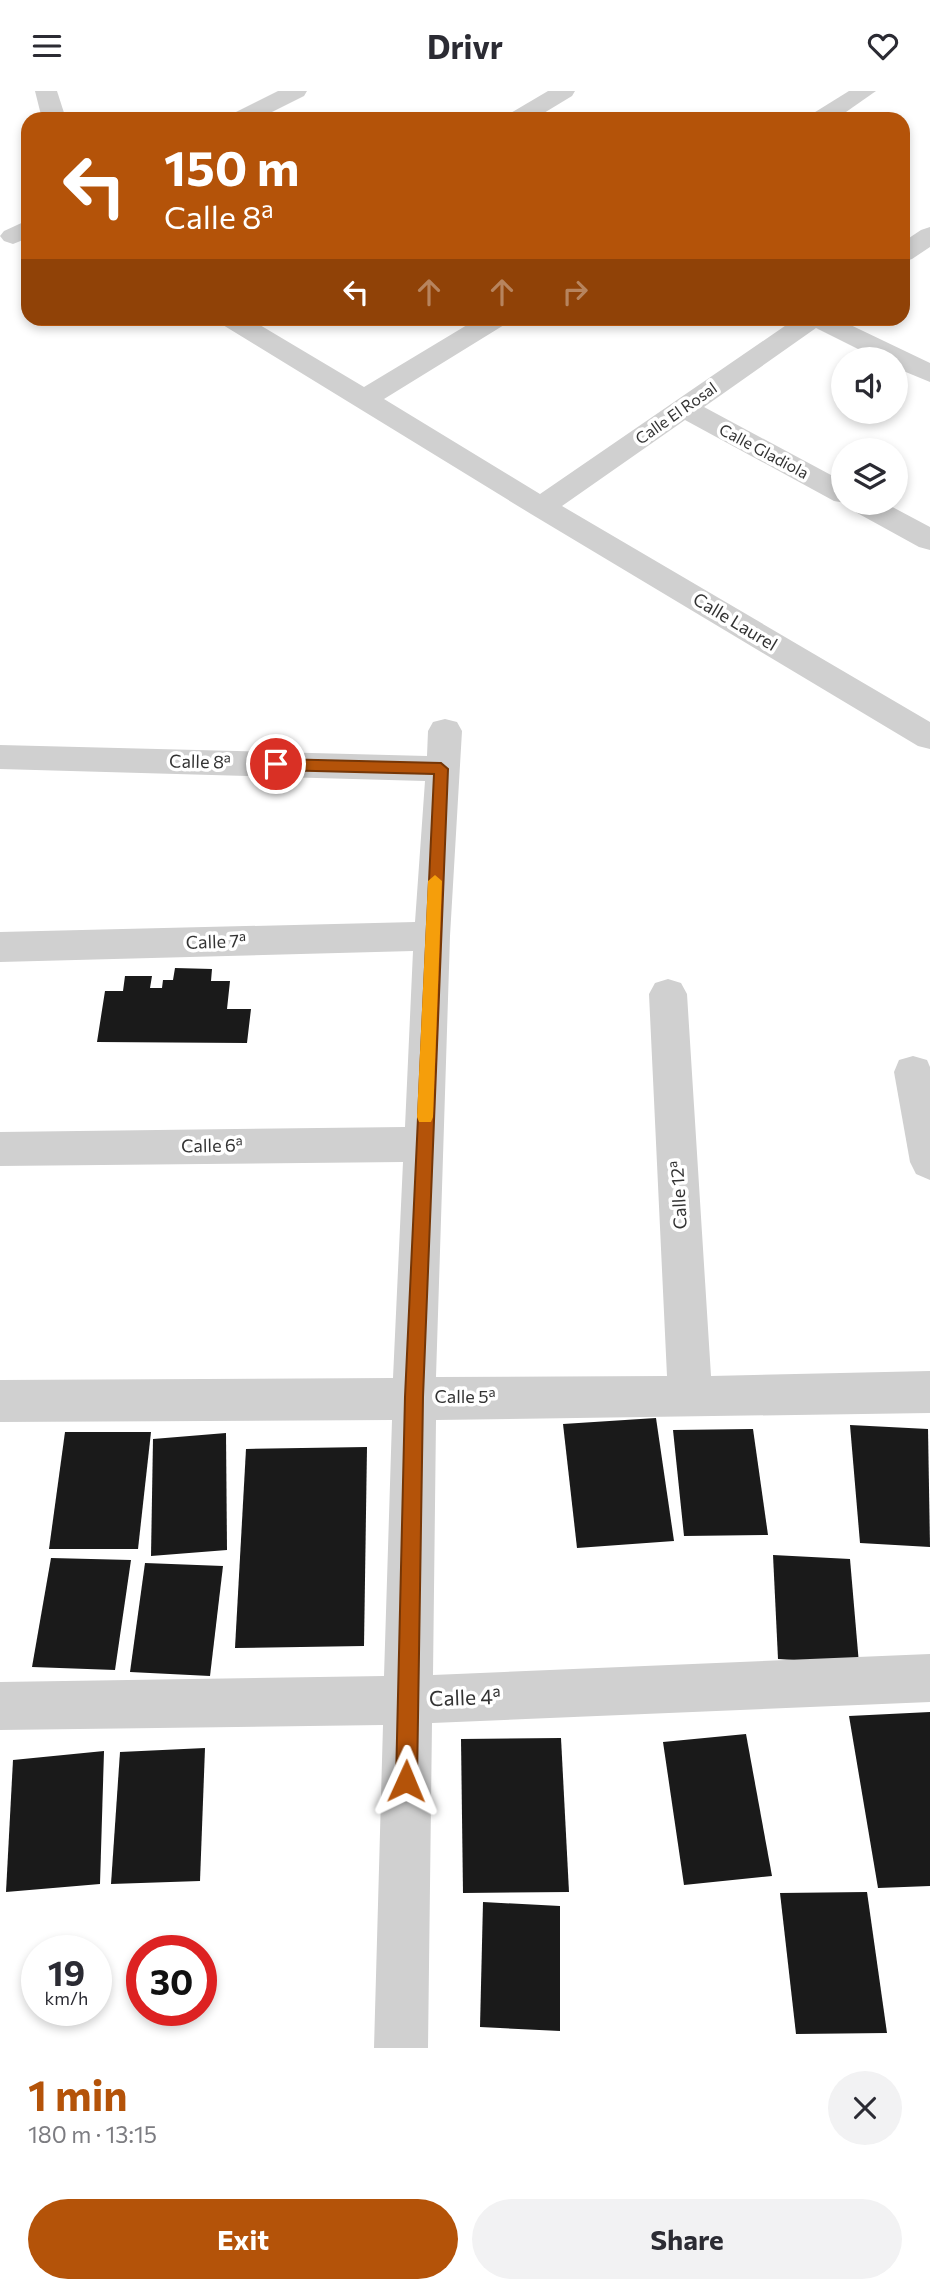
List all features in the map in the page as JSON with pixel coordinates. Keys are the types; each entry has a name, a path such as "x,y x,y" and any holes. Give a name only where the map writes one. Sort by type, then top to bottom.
{"street":[{"path":"46,91 52,112"},
{"path":"254,112 296,91"},
{"path":"529,112 564,91"},
{"path":"832,112 866,91"},
{"path":"910,249 930,235"},
{"name":"Calle Laurel","path":"243,326 541,507 930,737"},
{"path":"363,400 484,326"},
{"name":"Calle El Rosal","path":"541,507 802,326"},
{"path":"832,326 930,375"},
{"name":"Calle Gladiola","path":"684,408 831,487"},
{"path":"883,515 930,540"},
{"name":"Calle 8ª","path":"0,757 443,750 432,936"},
{"path":"401,2048 414,1397 432,936"},
{"name":"Calle 7ª","path":"0,947 432,936"},
{"name":"Calle 12ª","path":"668,994 690,1397"},
{"path":"913,1072 930,1162"},
{"name":"Calle 6ª","path":"0,1149 424,1144"},
{"name":"Calle 5ª","path":"0,1401 690,1397 930,1392"},
{"name":"Calle 4ª","path":"0,1706 408,1700 930,1678"}],"building":[{"path":"175,968 212,969 211,981 230,981 227,1009 251,1009 247,1043 97,1042 105,991 123,991 125,976 152,976 150,988 162,988 163,980 173,980"},
{"path":"656,1418 674,1541 577,1548 563,1424"},
{"path":"850,1425 928,1429 930,1547 860,1543"},
{"path":"753,1429 768,1535 684,1536 673,1430"},
{"path":"65,1432 151,1432 138,1549 49,1549"},
{"path":"226,1433 227,1550 151,1556 153,1439"},
{"path":"367,1447 364,1646 235,1648 246,1449"},
{"path":"773,1555 850,1559 859,1664 778,1659"},
{"path":"51,1558 131,1560 115,1670 32,1667"},
{"path":"145,1563 223,1566 210,1676 130,1672"},
{"path":"930,1712 930,1886 878,1888 849,1716"},
{"path":"746,1734 772,1876 684,1885 663,1742"},
{"path":"561,1738 569,1892 463,1893 461,1739"},
{"path":"205,1748 200,1881 111,1884 120,1752"},
{"path":"104,1751 100,1884 6,1892 13,1760"},
{"path":"867,1892 887,2033 796,2034 780,1893"},
{"path":"483,1902 560,1906 560,2031 480,2027"}],"slow traffic":[{"path":"425,1117 435,881"}],"route":[{"path":"276,764 441,769 414,1397 406,1781"}]}
